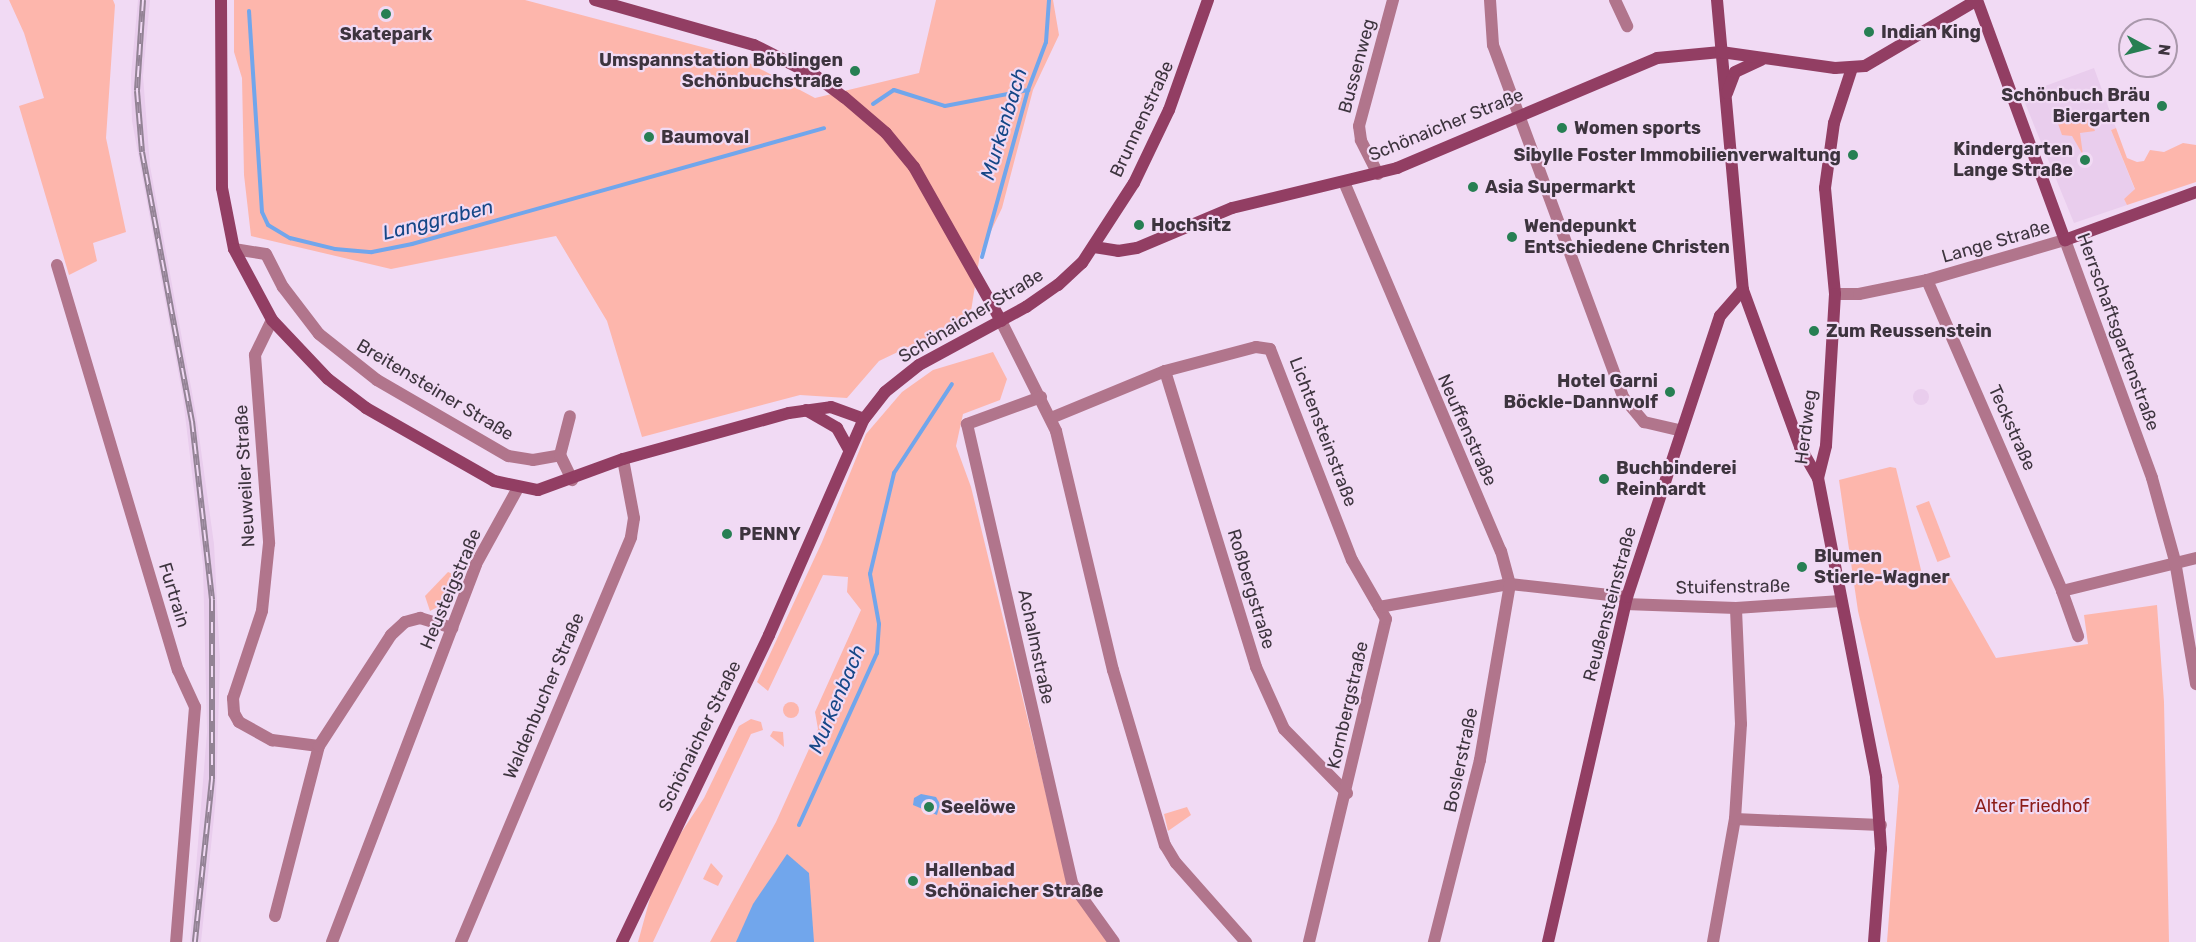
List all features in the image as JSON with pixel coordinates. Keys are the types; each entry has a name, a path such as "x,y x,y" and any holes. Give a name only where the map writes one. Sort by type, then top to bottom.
{"street":[{"path":"221,0 222,188 234,249 272,320 328,379 366,408 494,481 518,488 538,490 572,480 623,459 805,410 831,407 864,419"},
{"path":"595,0 754,45 817,77 886,133 903,152 932,195 1052,418 1113,670 1165,845 1176,863 1246,942"},
{"name":"Brunnenstraße","path":"1094,247 1134,183 1169,110 1209,0"},
{"name":"Bussenweg","path":"1378,174 1361,140 1359,126 1394,0"},
{"path":"1490,0 1493,45 1522,115 1623,398 1644,422 1680,430"},
{"path":"1615,0 1627,26"},
{"path":"1717,0 1743,290 1800,447 1818,478"},
{"path":"1852,68 1882,59 1977,0"},
{"name":"Herrschaftsgartenstraße","path":"1977,0 2124,396 2175,561 2196,684"},
{"name":"Schönaicher Straße","path":"622,942 769,635 864,419 885,392 919,365 1001,321 1058,285 1094,247 1118,252 1137,248 1232,208 1378,174 1657,58 1721,52 1852,68"},
{"path":"1726,106 1728,84 1735,72 1764,59"},
{"name":"Herdweg","path":"1852,68 1833,123 1825,188 1835,294 1826,446 1818,478 1876,777 1881,825 1874,942"},
{"name":"Neuffenstraße","path":"1344,182 1501,551 1510,584"},
{"name":"Lange Straße","path":"1835,294 1859,294 1927,280 2066,240 2196,192"},
{"name":"Breitensteiner Straße","path":"234,249 266,254 283,287 319,334 377,380 508,456 533,460 560,455"},
{"name":"Furtrain","path":"57,265 178,670 195,707 176,942"},
{"name":"Teckstraße","path":"1927,280 2062,591 2078,636"},
{"name":"Reußensteinstraße","path":"1548,942 1626,601 1680,430 1720,316 1743,290"},
{"name":"Neuweiler Straße","path":"272,320 255,355 269,543 262,611 233,698 234,713 239,722 272,740 319,746"},
{"name":"Lichtensteinstraße","path":"1052,418 1165,371 1256,347 1270,349 1352,560 1379,607"},
{"name":"Roßbergstraße","path":"1165,371 1256,667 1284,729 1347,793"},
{"name":"Achalmstraße","path":"1041,397 968,424 1073,885 1114,942"},
{"path":"805,410 837,428 849,450"},
{"path":"570,416 560,455 572,480"},
{"name":"Waldenbucher Straße","path":"461,942 631,537 634,518 623,459"},
{"name":"Heusteigstraße","path":"332,942 476,564 518,488"},
{"path":"2062,591 2175,561 2196,558"},
{"path":"1379,607 1510,584 1626,601"},
{"name":"Boslerstraße","path":"1434,942 1480,760 1510,584"},
{"name":"Stuifenstraße","path":"1626,601 1736,608 1841,601"},
{"name":"Kornbergstraße","path":"1310,942 1347,793 1386,619 1379,607"},
{"path":"1713,942 1735,819 1741,724 1736,608"},
{"path":"275,916 319,746 391,635 405,622 420,618 453,628"},
{"path":"1735,819 1881,825"}],"shaded area":[{"path":"138,0 150,0 143,76 150,166 196,414 214,544 220,660 216,798 201,942 190,942 207,732 203,565 183,398 132,121 131,75"},
{"name":"Kindergarten Lange Straße","path":"2094,68 2116,128 2111,130 2135,190 2124,199 2127,205 2074,223 2025,103 2040,97 2037,89"},
{"path":"1921,389 1929,397 1921,405 1913,397"}],"green space":[{"path":"9,0 113,0 115,5 106,138 126,232 93,243 97,261 69,275 19,106 44,98 24,33"},
{"path":"234,0 525,0 736,56 815,98 919,73 936,0 1053,0 1059,35 1033,90 1002,208 980,254 969,324 925,339 879,361 847,398 800,395 642,437 607,321 556,236 391,269 251,236 244,175 242,78 234,52"},
{"path":"2075,111 2090,117 2095,131 2080,133 2083,155 2072,136 2062,135 2056,118"},
{"path":"2116,128 2127,158 2137,162 2144,161 2150,150 2164,152 2183,143 2196,145 2196,182 2127,205 2124,199 2135,189 2111,130"},
{"path":"993,352 1007,379 1000,400 963,414 956,446 971,487 1058,843 1108,942 710,942 776,822 818,729 815,712 861,610 847,592 848,577 823,575 768,691 757,682 822,542 866,434 902,392 933,370"},
{"name":"Alter Friedhof","path":"1890,467 1896,468 1923,578 1949,575 1996,658 2088,644 2084,615 2157,605 2164,702 2169,942 1887,942 1899,786 1858,611 1839,480"},
{"path":"1929,501 1951,557 1937,562 1916,506"},
{"path":"448,572 455,575 445,603 430,611 425,596"},
{"path":"791,702 797,704 799,710 797,716 791,718 785,716 783,710 785,704"},
{"path":"751,719 761,722 763,730 751,734 653,942 638,942 652,891 677,839 704,798 739,726"},
{"path":"773,731 783,732 784,747 770,736"},
{"path":"1187,807 1191,815 1168,831 1164,814"},
{"path":"711,863 723,876 718,886 703,879"}],"water":[{"path":"921,794 936,797 940,804 937,815 913,805 914,798"},
{"path":"787,854 809,873 814,942 736,942 753,904"}],"waterway":[{"name":"Murkenbach","path":"982,257 1028,90 1046,42 1049,0"},
{"name":"Langgraben","path":"249,11 262,212 268,225 290,238 335,249 372,252 412,244 824,128"},
{"name":"Langgraben","path":"873,104 894,90 945,106 1028,90"},
{"name":"Murkenbach","path":"799,825 877,653 879,624 870,574 894,473 952,384"}],"railway":[{"path":"143,0 137,91 142,152 192,421 212,600 212,779 195,942"}],"place":[{"name":"Skatepark","path":"386,14"},
{"name":"Indian King","path":"1869,32"},
{"name":"Umspannstation Böblingen Schönbuchstraße","path":"855,71"},
{"name":"Schönbuch Bräu Biergarten","path":"2162,106"},
{"name":"Women sports","path":"1562,128"},
{"name":"Baumoval","path":"649,137"},
{"name":"Sibylle Foster Immobilienverwaltung","path":"1853,155"},
{"name":"Kindergarten Lange Straße","path":"2085,160"},
{"name":"Asia Supermarkt","path":"1473,187"},
{"name":"Hochsitz","path":"1139,225"},
{"name":"Wendepunkt Entschiedene Christen","path":"1512,237"},
{"name":"Zum Reussenstein","path":"1814,331"},
{"name":"Hotel Garni Böckle-Dannwolf","path":"1670,392"},
{"name":"Buchbinderei Reinhardt","path":"1604,479"},
{"name":"PENNY","path":"727,534"},
{"name":"Blumen Stierle-Wagner","path":"1802,567"},
{"name":"Seelöwe","path":"929,807"},
{"name":"Hallenbad Schönaicher Straße","path":"913,881"}]}
